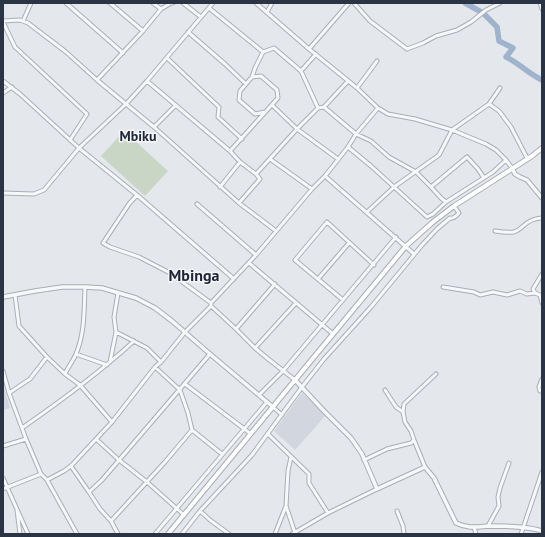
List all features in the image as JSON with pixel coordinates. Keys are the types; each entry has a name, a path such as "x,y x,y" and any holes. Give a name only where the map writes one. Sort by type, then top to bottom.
{"main road":[{"path":"168,534 406,246 454,206 542,148"}],"street":[{"path":"23,21 31,3"},
{"path":"66,3 122,53"},
{"path":"110,3 143,31"},
{"path":"153,3 162,9"},
{"path":"97,80 162,9 173,3"},
{"path":"183,3 201,17"},
{"path":"3,193 34,194 44,190 80,148 126,104 147,81 213,3"},
{"path":"256,3 357,88 378,108 388,114 415,119 452,130 486,144 496,150 506,160 515,174 527,180 542,198"},
{"path":"267,12 272,3"},
{"path":"309,49 349,3"},
{"path":"354,3 370,21 406,49 423,43 436,36 457,30 471,22 486,10 500,3"},
{"path":"540,3 542,8"},
{"path":"209,8 263,52"},
{"path":"70,140 87,114 15,47 3,21 20,20 28,23 66,52 97,80 154,127 220,188 276,231"},
{"path":"188,32 246,84"},
{"path":"265,112 255,114 239,100 240,91 252,77 263,52 274,48 301,72 318,108"},
{"path":"301,72 316,54"},
{"path":"166,58 219,107 218,117 242,139"},
{"path":"357,88 377,61"},
{"path":"230,152 278,98 277,90 261,76 252,77"},
{"path":"3,81 12,87 70,140 137,195 234,279"},
{"path":"147,81 240,162 256,174 260,180 239,203"},
{"path":"256,174 297,129 318,108 324,107 348,81"},
{"path":"3,93 12,87"},
{"path":"368,212 394,188 439,155 452,130 489,104 500,88"},
{"path":"272,104 297,129 338,159"},
{"path":"489,104 499,111 511,127 527,158"},
{"path":"154,127 175,106"},
{"path":"324,107 356,134 371,141 389,157 416,172 446,202"},
{"path":"47,480 71,466 112,422 155,367 161,362 185,332 249,263 312,189 325,176 348,147 356,134 378,108"},
{"path":"348,147 427,217 433,214 446,202 493,172 506,160"},
{"path":"431,187 467,157 484,178"},
{"path":"270,159 312,189"},
{"path":"220,188 240,162"},
{"path":"325,176 368,212 414,254"},
{"path":"137,195 129,204 103,243 139,257 170,273 211,305 255,348 295,380 351,438 362,454 377,489"},
{"path":"197,204 256,255"},
{"path":"182,534 200,511 252,455 324,359 371,307 414,254 437,228 459,213 454,206"},
{"path":"495,230 516,232 525,224 542,218"},
{"path":"343,300 295,260 327,222 374,265"},
{"path":"259,395 283,370 374,265 396,237"},
{"path":"318,279 349,243"},
{"path":"249,263 333,334"},
{"path":"535,293 533,290 542,274"},
{"path":"236,329 275,284"},
{"path":"3,297 62,287 85,286 102,288 136,298 155,308 172,321 282,415"},
{"path":"65,374 76,354 82,334 85,286"},
{"path":"443,287 474,292 480,295 493,292 507,295 520,291 527,294 535,293 540,295 542,303"},
{"path":"108,364 116,332 114,317 118,293"},
{"path":"15,295 19,326 47,357 65,374 80,385 112,422"},
{"path":"255,348 296,303"},
{"path":"116,332 147,348 161,362"},
{"path":"22,428 108,364 134,341"},
{"path":"76,354 108,364"},
{"path":"89,492 102,480 210,354"},
{"path":"9,393 30,379 47,357"},
{"path":"155,367 180,390 192,430 222,454"},
{"path":"3,372 26,439 41,474 47,480 77,534"},
{"path":"436,374 404,404 403,412 405,422 411,431 425,467 434,478 456,523 474,527 523,527 542,531"},
{"path":"542,379 539,387 540,391 542,391"},
{"path":"185,384 251,434"},
{"path":"385,390 396,408 403,412"},
{"path":"155,534 267,402"},
{"path":"111,522 192,430"},
{"path":"268,434 309,474 309,483 328,513"},
{"path":"3,446 26,439"},
{"path":"96,439 184,515"},
{"path":"364,460 387,449 414,440"},
{"path":"275,534 286,506 288,471 291,457"},
{"path":"488,526 499,506 498,497 500,488 509,463"},
{"path":"71,466 118,534"},
{"path":"286,506 294,534 328,513 425,467"},
{"path":"521,534 542,472"},
{"path":"3,489 41,474"},
{"path":"3,478 28,534"},
{"path":"16,507 20,534"},
{"path":"200,511 229,534"},
{"path":"396,511 403,526 404,534"},
{"path":"474,527 476,534"}],"shaded area":[{"path":"3,384 10,408 3,410"},
{"path":"302,393 326,415 295,450 274,431"}],"green space":[{"path":"124,131 168,171 145,196 101,156"}],"waterway":[{"path":"465,3 483,13 497,27 499,41 513,48 506,57 542,80"}],"district":[{"name":"Mbiku","path":"138,137"},
{"name":"Mbinga","path":"194,276"}]}
